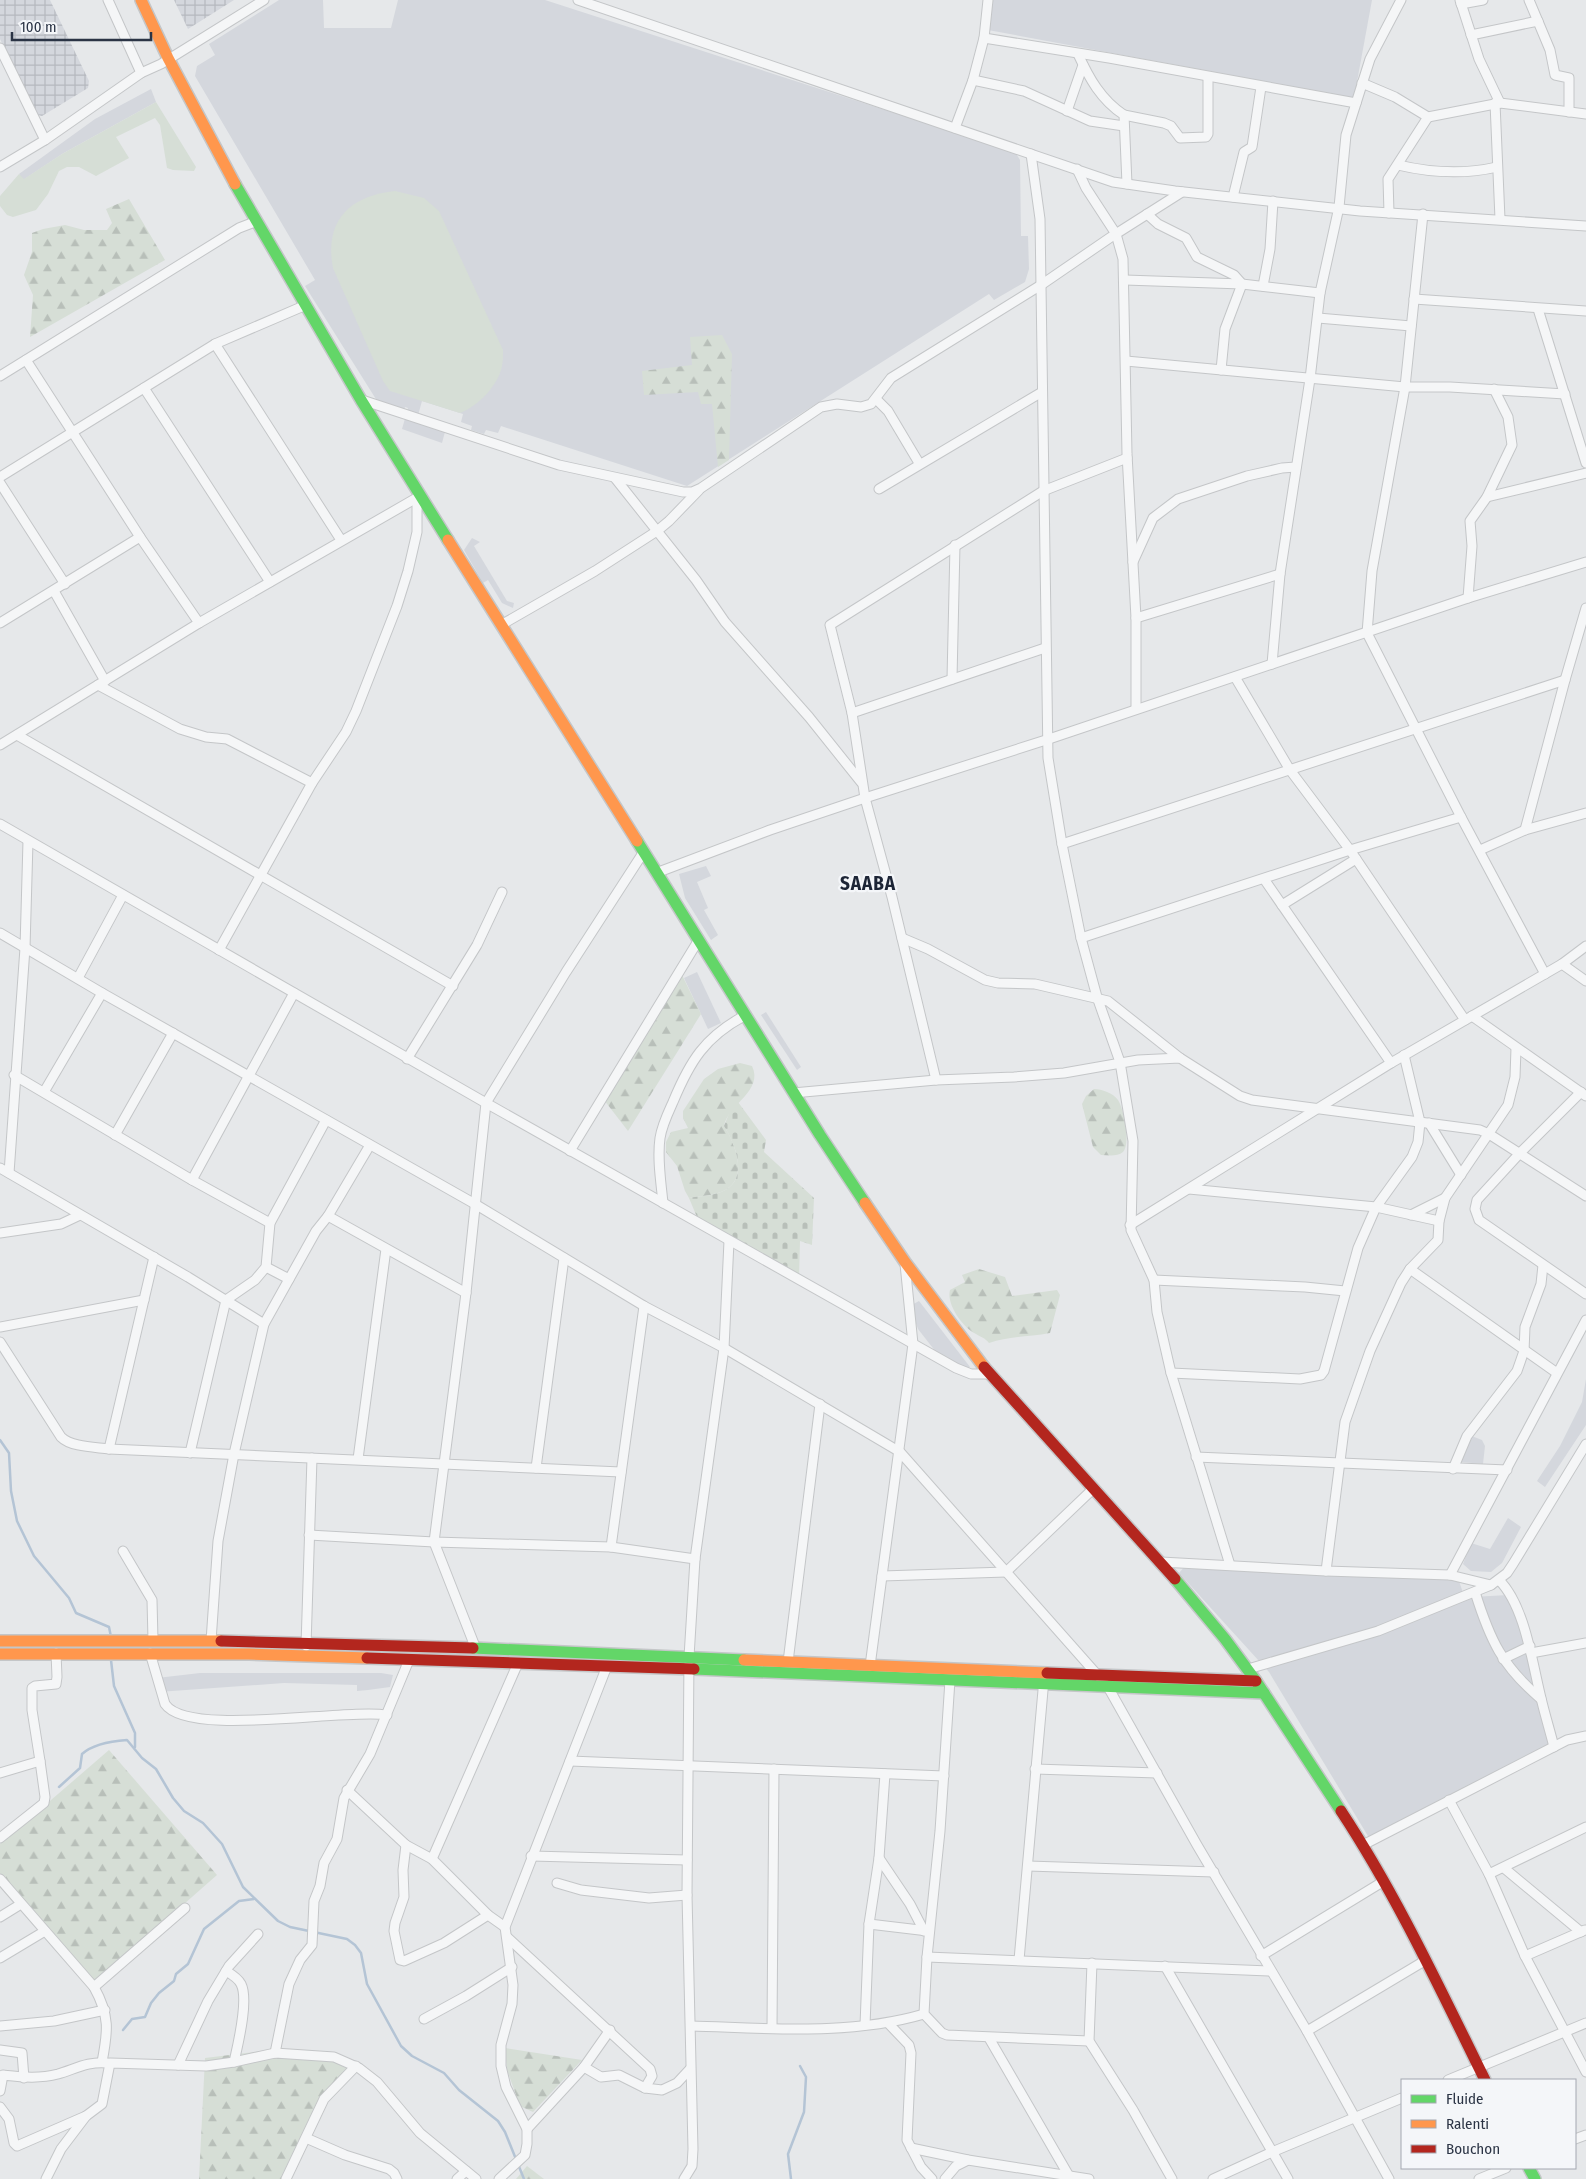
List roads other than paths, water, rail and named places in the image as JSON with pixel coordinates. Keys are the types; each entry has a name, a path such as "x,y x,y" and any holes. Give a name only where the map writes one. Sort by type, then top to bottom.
{"street":[{"path":"108,0 141,73"},
{"path":"133,0 252,223 306,305"},
{"path":"141,0 164,61 360,400 418,497 501,625 793,1092 905,1262 990,1374 1161,1562 1225,1638 1248,1669 1363,1845 1384,1881 1426,1960 1484,2079"},
{"path":"578,0 1099,178 1182,192 1389,213 1586,226"},
{"path":"955,128 973,80 984,38 988,0"},
{"path":"1272,664 1280,574 1310,380 1320,293 1338,207 1346,135 1370,59 1401,0"},
{"path":"1483,0 1460,2 1498,103 1497,166 1500,219"},
{"path":"0,167 44,140 141,73 164,61 259,1"},
{"path":"1532,1 1538,22 1553,59 1555,75 1569,78 1569,112"},
{"path":"1471,35 1538,22"},
{"path":"984,38 1356,103"},
{"path":"0,48 44,140"},
{"path":"1078,54 1100,93 1124,114 1164,123 1171,126 1180,138 1206,137 1208,134 1208,77"},
{"path":"1067,111 1083,65"},
{"path":"973,80 1024,91 1090,121 1124,126"},
{"path":"1362,83 1395,97 1428,116 1498,103 1586,114"},
{"path":"1233,197 1241,159 1244,152 1252,147 1260,87"},
{"path":"1124,114 1127,184"},
{"path":"1389,213 1387,183 1428,116"},
{"path":"1031,154 1040,219 1048,758 1062,844 1081,938 1097,997 1120,1062 1132,1140 1130,1226 1154,1280 1157,1312 1171,1373 1230,1565"},
{"path":"1398,165 1428,172 1456,173 1497,166"},
{"path":"1077,169 1086,188 1116,234 1123,259 1127,458 1136,618 1136,709"},
{"path":"360,400 559,465 683,492 692,492 701,488 821,407 837,404 861,407 871,404 891,378 1041,285 1182,192"},
{"path":"1263,286 1270,249 1273,201"},
{"path":"1147,214 1158,224 1186,238 1197,256 1234,275 1242,284"},
{"path":"1423,214 1405,388 1372,571 1367,633 1461,817 1545,974"},
{"path":"0,376 239,228 252,223"},
{"path":"1124,280 1242,284 1320,293"},
{"path":"1221,370 1225,329 1242,284"},
{"path":"1414,299 1538,310 1586,311"},
{"path":"0,477 216,344 306,305"},
{"path":"1538,310 1586,463"},
{"path":"1318,318 1411,326"},
{"path":"216,344 341,540"},
{"path":"26,360 140,537 199,623"},
{"path":"1126,361 1405,388 1565,394"},
{"path":"144,388 270,582"},
{"path":"1468,598 1472,546 1470,521 1487,497 1512,445 1508,417 1494,390"},
{"path":"879,489 1042,392"},
{"path":"876,399 888,411 919,464"},
{"path":"936,1080 902,938 865,798 852,713 830,625 1043,491 1127,458"},
{"path":"1132,564 1153,518 1178,499 1247,476 1282,468 1296,467"},
{"path":"1487,497 1586,474"},
{"path":"615,478 696,580 724,622 808,717 862,782"},
{"path":"0,483 65,584"},
{"path":"501,625 595,571 657,530 669,521 701,488"},
{"path":"0,745 199,623 418,497"},
{"path":"219,950 312,783 346,732 356,711 397,606 408,571 417,532 418,497"},
{"path":"0,623 140,537"},
{"path":"952,679 955,545"},
{"path":"656,873 770,830 865,798 1049,739 1468,598 1586,562"},
{"path":"1136,618 1280,574"},
{"path":"54,591 102,683 180,729 206,738 227,740 312,783"},
{"path":"1525,830 1586,608"},
{"path":"852,713 1046,648"},
{"path":"1235,677 1290,770 1350,850 1469,1018 1583,1094 1520,1153 1477,1200 1475,1209 1479,1220 1586,1294"},
{"path":"1062,844 1565,680"},
{"path":"17,735 453,986"},
{"path":"1480,850 1525,830 1586,813"},
{"path":"1081,938 1350,850 1461,817"},
{"path":"0,824 408,1059 956,1368 971,1374 990,1374"},
{"path":"9,1173 14,1075 25,948 28,841"},
{"path":"476,1648 434,1542 466,1293 486,1103 566,972 643,853"},
{"path":"1282,905 1356,860"},
{"path":"1264,879 1391,1063"},
{"path":"408,1059 477,945 502,892"},
{"path":"78,978 123,895"},
{"path":"0,933 248,1077 475,1204 644,1306 724,1348 900,1452 1108,1687 1389,2179"},
{"path":"902,938 928,949 985,980 998,983 1035,984 1097,997 1113,1004 1180,1058 1211,1078 1252,1100 1472,1129 1489,1134 1586,1196"},
{"path":"570,1150 698,941"},
{"path":"1130,1226 1404,1055 1562,964 1586,946"},
{"path":"1562,964 1586,981"},
{"path":"44,1092 102,993"},
{"path":"192,1180 294,993"},
{"path":"663,1203 659,1156 660,1138 664,1123 684,1074 699,1051 716,1034 744,1016"},
{"path":"115,1135 173,1033"},
{"path":"1326,1571 1338,1463 1345,1422 1370,1351 1400,1282 1410,1269 1436,1244 1445,1198 1508,1105 1515,1077 1516,1048"},
{"path":"1404,1055 1424,1122 1461,1175"},
{"path":"793,1092 936,1080 1014,1078 1064,1072 1120,1062 1180,1058"},
{"path":"14,1075 192,1180 270,1223"},
{"path":"190,1453 226,1300 255,1280 266,1267 270,1223 326,1120"},
{"path":"1171,1373 1300,1379 1321,1375 1358,1248 1376,1207 1416,1149 1424,1122"},
{"path":"211,1640 218,1541 234,1454 264,1324 316,1231 328,1216 370,1145"},
{"path":"0,1168 154,1257 264,1324"},
{"path":"1189,1189 1376,1207 1439,1221"},
{"path":"1411,1215 1445,1198"},
{"path":"0,1233 61,1224 80,1215"},
{"path":"328,1216 466,1293"},
{"path":"684,2179 692,2166 693,2154 687,1895 689,1663 695,1559 724,1348 729,1241"},
{"path":"358,1459 386,1249"},
{"path":"108,1449 154,1257"},
{"path":"536,1468 564,1258"},
{"path":"870,1666 913,1344 905,1262"},
{"path":"1453,1469 1467,1436 1515,1375 1524,1350 1525,1327 1541,1284 1543,1265"},
{"path":"266,1267 290,1279"},
{"path":"1410,1269 1557,1373"},
{"path":"1154,1280 1305,1287 1345,1291"},
{"path":"0,1327 144,1300"},
{"path":"611,1547 644,1306"},
{"path":"1450,1575 1586,1320"},
{"path":"0,1342 64,1440 108,1449 620,1472"},
{"path":"788,1662 820,1404"},
{"path":"1248,1669 1378,1631 1495,1583 1513,1564 1586,1444"},
{"path":"1196,1457 1507,1470"},
{"path":"306,1656 312,1458"},
{"path":"882,1576 1006,1572 1094,1488"},
{"path":"309,1535 434,1542 611,1547 695,1559"},
{"path":"123,1551 152,1600 153,1640"},
{"path":"1161,1562 1326,1571 1450,1575 1495,1583 1513,1598 1530,1649 1554,1747"},
{"path":"1475,1592 1488,1633 1503,1659 1521,1682 1541,1699"},
{"path":"1503,1659 1530,1649 1583,1644 1586,1634"},
{"path":"0,1640 211,1640 476,1648 950,1680 1044,1679 1099,1676 1256,1681"},
{"path":"150,1652 165,1704 170,1710 183,1716 203,1719 288,1720 363,1713 387,1715"},
{"path":"0,1654 150,1652 607,1666 788,1662 1044,1679 1108,1687 1264,1693"},
{"path":"0,1838 44,1803 45,1797 32,1710 32,1688 56,1684 56,1653"},
{"path":"275,2053 289,1984 300,1960 312,1945 314,1901 320,1886 324,1863 337,1839 347,1790 370,1754 409,1660"},
{"path":"432,1859 518,1663"},
{"path":"499,2179 525,2155 527,2148 527,2129 506,2087 501,2066 501,2045 512,2004 512,1967 505,1927 607,1666"},
{"path":"1019,1960 1044,1679"},
{"path":"950,1680 944,1776 927,1931 924,2014 942,2033 947,2035 1089,2042"},
{"path":"1363,1845 1567,1740 1586,1736"},
{"path":"0,1773 40,1761"},
{"path":"570,1761 944,1776"},
{"path":"772,2028 774,1769"},
{"path":"1035,1770 1157,1773"},
{"path":"864,2025 869,1924 879,1858 885,1774"},
{"path":"347,1790 406,1846 432,1859 488,1914 505,1927"},
{"path":"1449,1800 1488,1874 1525,1956 1586,2072"},
{"path":"1488,1874 1504,1868 1586,1827"},
{"path":"406,1846 403,1870 404,1897 394,1931 400,1960 404,1961 444,1943 488,1914"},
{"path":"532,1856 687,1860"},
{"path":"879,1858 927,1931"},
{"path":"1028,1866 1214,1872"},
{"path":"1504,1868 1583,1931 1525,1956"},
{"path":"0,1879 94,1987 105,2010 107,2029 102,2104 86,2116 17,2146 14,2143 9,2119 0,2107"},
{"path":"1261,1956 1384,1881"},
{"path":"557,1883 581,1890 649,1898 687,1895"},
{"path":"0,1917 21,1904"},
{"path":"94,1987 185,1908"},
{"path":"869,1924 927,1931"},
{"path":"0,1958 45,1931"},
{"path":"178,2064 204,2007 226,1971 235,1958 258,1934"},
{"path":"507,1937 610,2030 652,2072 652,2076 645,2088"},
{"path":"927,1957 1269,1971"},
{"path":"1306,2031 1426,1960"},
{"path":"1092,1963 1089,2042 1133,2110 1172,2179"},
{"path":"1165,1966 1288,2179"},
{"path":"424,2019 466,1996 512,1967"},
{"path":"226,1971 237,1979 242,1987 242,2023 234,2062"},
{"path":"0,2026 54,2021 105,2010"},
{"path":"691,2026 772,2028 864,2025 888,2023 924,2014"},
{"path":"888,2023 909,2045 912,2053 907,2132 911,2148 921,2167 932,2179"},
{"path":"1451,2079 1586,2023"},
{"path":"527,2129 584,2067 610,2030"},
{"path":"990,2038 1068,2176"},
{"path":"0,2050 22,2052 24,2078"},
{"path":"0,2091 2,2074 24,2078 44,2077 82,2064 178,2064 206,2066 275,2053 328,2056 356,2066 377,2082 420,2132 476,2179"},
{"path":"286,2179 324,2099 356,2066"},
{"path":"584,2067 604,2078 619,2074 645,2088 662,2090 668,2089 677,2083 690,2069"},
{"path":"1213,2179 1272,2152 1401,2098"},
{"path":"46,2179 61,2149 86,2116"},
{"path":"306,2138 345,2155 389,2169 394,2173 396,2179"},
{"path":"911,2148 968,2160 1089,2179"},
{"path":"945,2179 956,2166 968,2160"},
{"path":"1479,2179 1504,2169"},
{"path":"457,2179 466,2171"}],"waterway":[{"path":"0,1440 9,1453 11,1491 17,1521 34,1556 69,1598 76,1613 109,1627 111,1637"},
{"path":"111,1660 114,1686 135,1733 135,1747"},
{"path":"59,1787 80,1768 82,1754 103,1744 127,1740 142,1758 156,1769 173,1798 184,1811 203,1823 222,1844 243,1887 278,1921 290,1927 347,1939 355,1945 361,1953 367,1984 401,2046 412,2056 444,2073 459,2090 498,2121 505,2132 524,2179"},
{"path":"123,2030 132,2019 145,2017 151,2003 159,1993 174,1981 176,1974 188,1964 204,1929 239,1901 254,1899"},
{"path":"791,2179 788,2154 804,2112 806,2077 800,2066"}],"district":[{"name":"SAABA","path":"868,883"}]}
